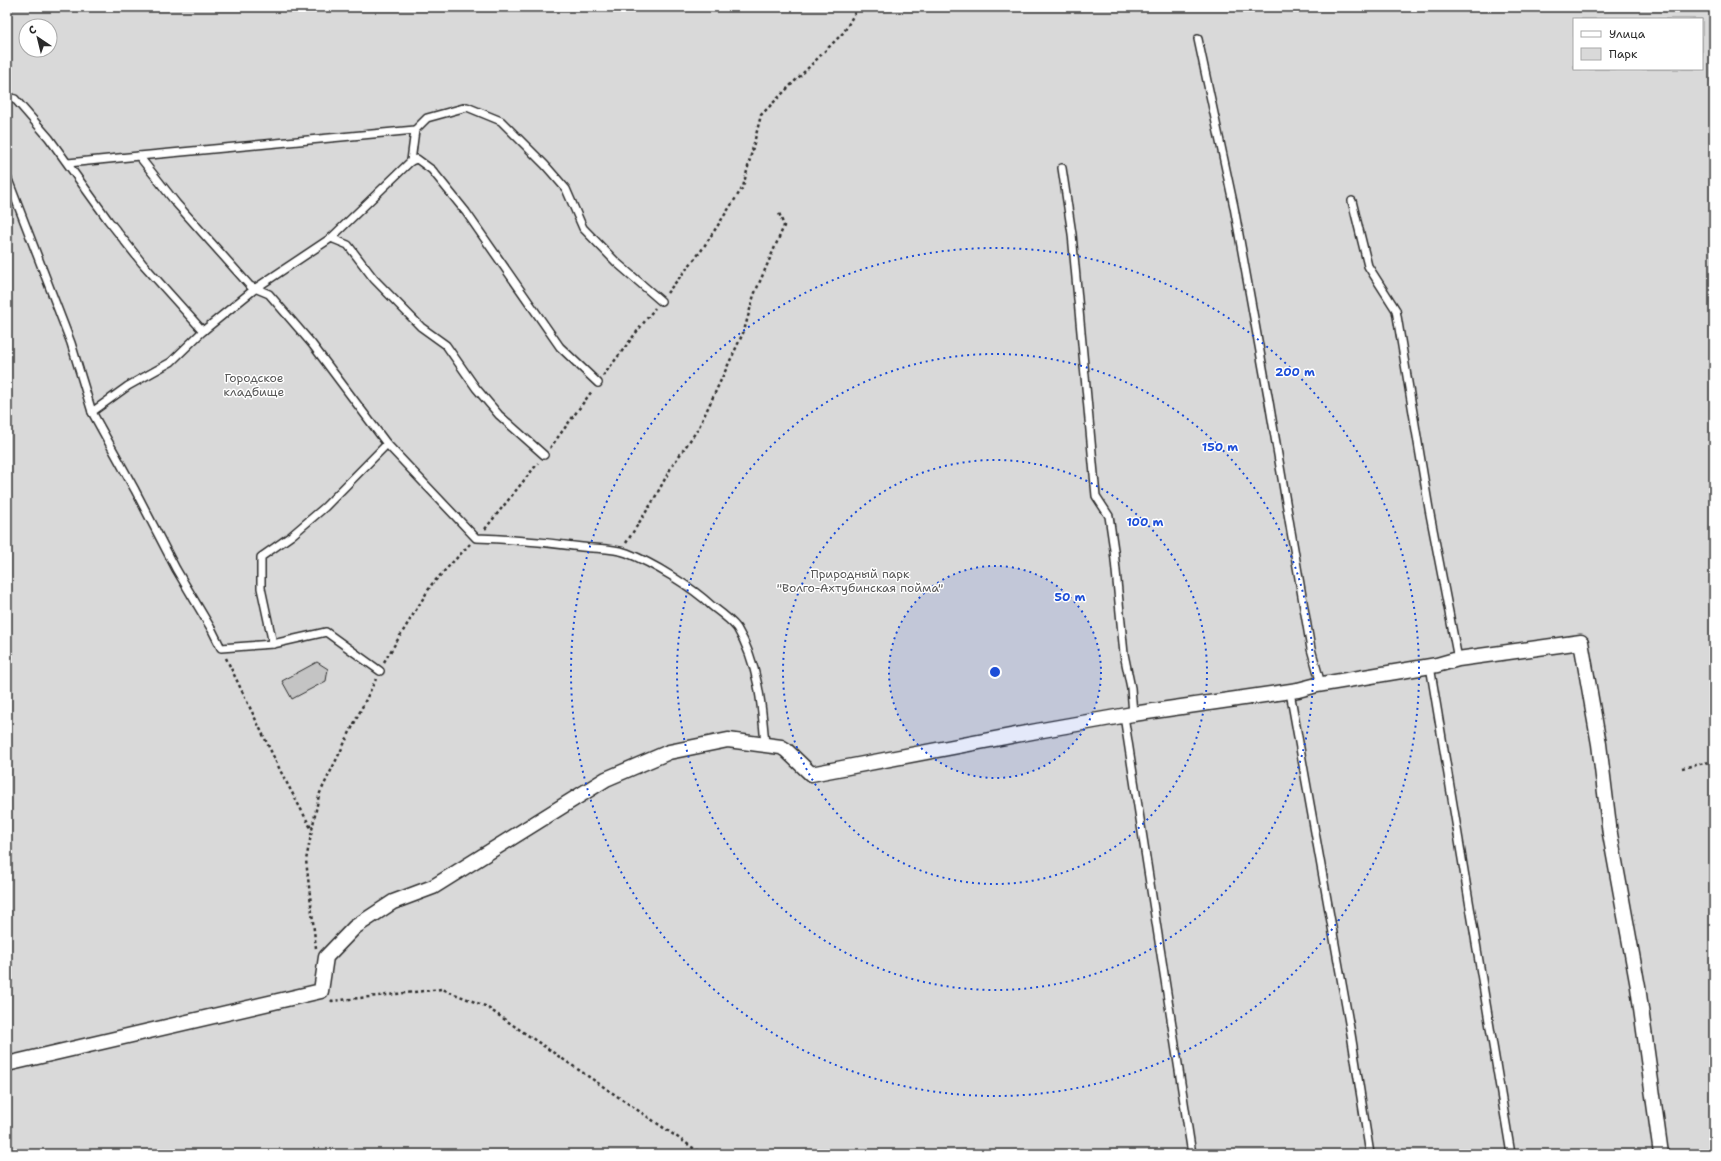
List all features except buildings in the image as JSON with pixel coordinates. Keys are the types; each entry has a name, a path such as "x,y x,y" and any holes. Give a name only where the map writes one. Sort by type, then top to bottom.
{"street":[{"path":"7,1064 321,991 326,957 355,927 393,902 433,887 606,779 669,752 728,740 765,745 784,748 811,774 938,748 1128,715 1290,692 1321,684 1458,660 1581,642 1600,744 1610,834 1638,987 1661,1154"}],"lane":[{"path":"1198,39 1234,207 1267,389 1311,649 1321,684"},
{"path":"7,97 15,99 49,138 132,251 203,331"},
{"path":"411,161 415,130 427,118 467,107 501,121 545,164 566,189 583,228 616,262 661,301"},
{"path":"68,163 415,130"},
{"path":"139,156 176,203 250,286 269,294 312,344 387,444 476,538 527,540 627,554 657,568 700,595 736,627 754,667 762,708 765,745"},
{"path":"92,412 128,386 171,362 203,331 256,288 331,238 411,161 417,159 432,170 466,212 560,347 598,383"},
{"path":"1062,168 1072,234 1096,496 1109,516 1114,550 1124,654 1131,688 1128,715 1192,1154"},
{"path":"7,177 71,344 92,412 176,569 221,648 273,644 326,632 380,671"},
{"path":"1352,201 1368,266 1396,310 1429,509 1458,660"},
{"path":"331,238 348,245 374,279 421,326 446,345 476,388 500,415 544,455"},
{"path":"273,644 261,588 261,557 291,536 325,507 387,444"},
{"path":"1430,666 1511,1154"},
{"path":"1290,692 1370,1154"}],"path":[{"path":"316,952 306,860 319,795 380,671 432,584 476,538 544,455 620,352 701,251 743,187 761,115 844,32 858,7"},
{"path":"620,552 653,501 672,466 698,429 712,400 744,331 754,295 784,226 780,213"},
{"path":"221,648 281,772 312,830"},
{"path":"1682,768 1714,761"},
{"path":"321,991 332,1001 442,989 486,1006 702,1154"}],"green space":[{"name":"Природный парк \"Волго-Ахтубинская пойма\"","path":"7,7 1714,7 1714,1154 7,1154"}],"park label":[{"name":"Городское кладбище","path":"254,385"}]}
